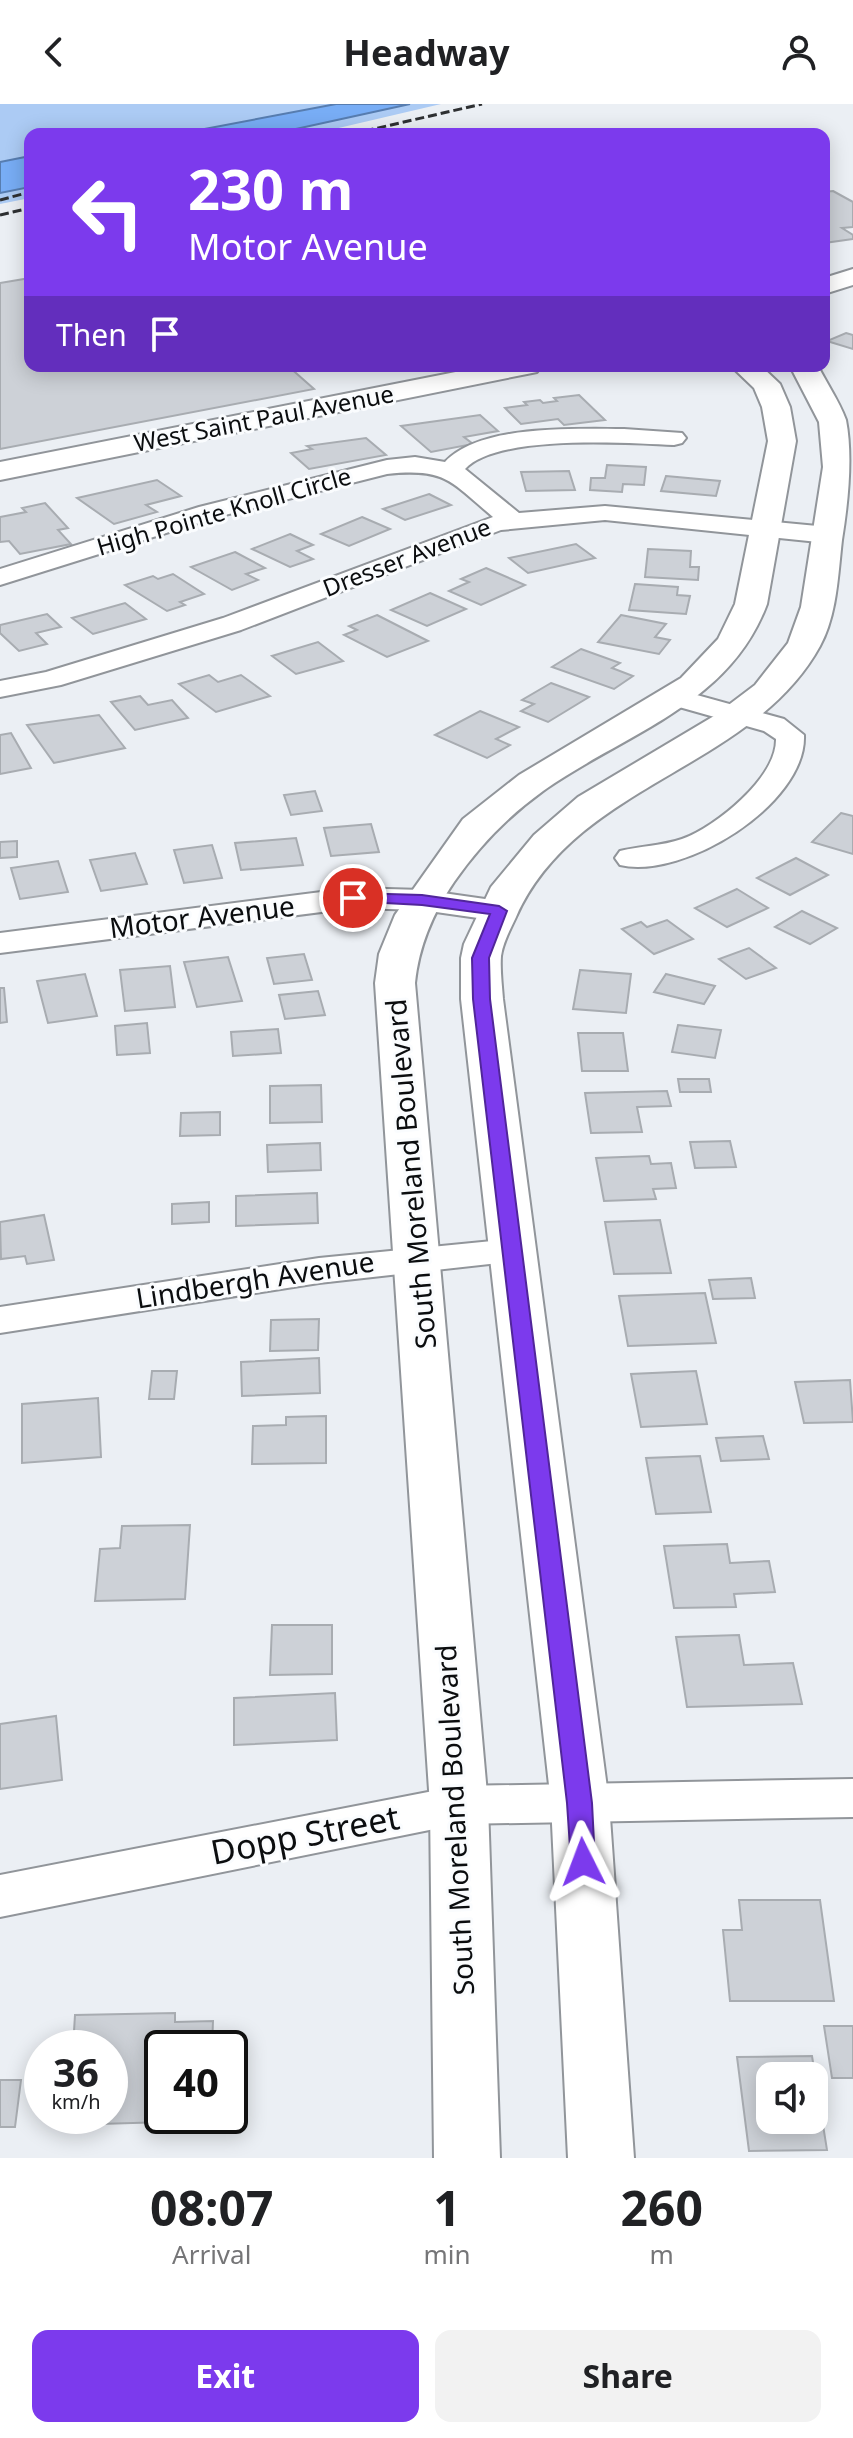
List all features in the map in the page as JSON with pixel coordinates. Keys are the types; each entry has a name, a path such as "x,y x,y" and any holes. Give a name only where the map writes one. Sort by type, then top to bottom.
{"street":[{"path":"830,284 853,277"},
{"name":"West Saint Paul Avenue","path":"0,471 497,372"},
{"name":"South Moreland Boulevard","path":"467,2158 459,1805 419,1256 395,983 396,959 411,918 422,900 467,837 483,820 527,786 675,697 709,672 743,628 751,604 782,441 770,394 754,372"},
{"path":"601,2158 580,1803 482,999 481,958 510,887 569,823 738,714 781,677 804,645 817,607 838,467 837,448 833,422 812,379 770,394"},
{"path":"513,521 451,470 454,462 470,451 565,436 674,438"},
{"name":"High Pointe Knoll Circle","path":"0,577 208,512 387,467 415,464 451,470"},
{"name":"Dresser Avenue","path":"0,689 51,679 232,624 497,523 605,513 828,535"},
{"path":"631,858 693,846 717,833 757,800 790,754 790,735 774,725 675,697"},
{"name":"Motor Avenue","path":"0,943 353,898 422,900 499,911"},
{"name":"Lindbergh Avenue","path":"0,1320 322,1268 419,1256 512,1251"},
{"name":"Dopp Street","path":"0,1896 459,1805 853,1798"}],"shaded area":[{"path":"0,104 441,104 339,128 24,128 24,199 0,204"}],"water":[{"path":"336,104 410,104 300,128 210,128"},
{"path":"24,157 24,188 0,193 0,162"}],"building":[{"path":"830,191 853,202 853,227 842,228 853,235 853,239 830,242"},
{"path":"24,279 24,372 295,372 314,389 0,449 0,283"},
{"path":"846,333 853,335 853,349 830,342"},
{"path":"579,395 605,420 564,425 558,419 521,424 505,408 527,405 524,402 540,400 543,403 557,401 554,398"},
{"path":"480,415 498,431 464,437 473,444 431,452 401,426"},
{"path":"366,438 386,455 309,469 291,453 312,449 307,446"},
{"path":"607,465 646,467 644,485 623,484 622,492 590,490 591,478 605,478"},
{"path":"569,471 575,490 526,491 521,472"},
{"path":"666,476 720,481 716,496 661,491"},
{"path":"157,480 181,496 146,505 157,512 114,524 77,498"},
{"path":"429,494 451,505 405,520 383,509"},
{"path":"45,503 68,528 58,530 71,544 20,554 9,541 0,542 0,517 26,512 22,508"},
{"path":"362,517 390,529 349,546 321,534"},
{"path":"290,534 313,545 297,551 313,559 290,567 252,549"},
{"path":"576,544 595,558 528,573 509,558"},
{"path":"648,549 691,551 690,567 699,567 698,580 645,577"},
{"path":"235,552 265,568 246,574 258,580 232,590 191,567"},
{"path":"486,568 525,585 481,605 449,591 469,582 461,579"},
{"path":"173,574 204,594 180,602 185,605 167,611 125,585 153,576 158,579"},
{"path":"635,584 678,587 677,595 690,596 686,614 629,610"},
{"path":"430,593 466,609 427,626 391,610"},
{"path":"125,603 146,619 93,634 72,618"},
{"path":"47,614 61,627 36,633 47,644 19,651 0,633 0,625"},
{"path":"377,615 428,641 387,657 344,635 357,630 349,626"},
{"path":"621,615 666,624 655,637 670,640 659,654 598,642"},
{"path":"318,642 343,661 296,674 272,656"},
{"path":"581,649 620,663 612,668 633,676 614,689 552,667"},
{"path":"209,675 218,682 241,675 270,696 216,712 179,684"},
{"path":"551,683 589,697 548,722 521,711 534,704 522,700"},
{"path":"140,696 148,705 172,700 188,718 135,730 111,702"},
{"path":"480,711 519,727 496,739 510,745 487,758 435,735"},
{"path":"99,715 125,748 54,763 27,725"},
{"path":"11,733 31,768 0,774 0,735"},
{"path":"315,791 322,811 291,815 284,795"},
{"path":"841,813 853,816 853,854 812,842"},
{"path":"371,824 379,852 331,856 324,828"},
{"path":"296,838 303,865 241,870 235,843"},
{"path":"17,841 17,857 0,858 0,842"},
{"path":"212,845 222,878 184,883 174,850"},
{"path":"135,853 147,884 101,891 90,860"},
{"path":"796,858 828,875 790,895 757,878"},
{"path":"58,861 68,892 20,899 11,868"},
{"path":"737,889 768,908 727,927 695,908"},
{"path":"802,911 837,928 810,944 775,927"},
{"path":"667,920 693,939 654,954 622,929 641,922 647,927"},
{"path":"749,948 776,968 746,979 719,959"},
{"path":"304,954 312,980 274,984 267,958"},
{"path":"228,957 242,1001 197,1007 184,962"},
{"path":"170,966 175,1007 125,1011 120,970"},
{"path":"580,970 631,974 626,1013 573,1009"},
{"path":"85,974 97,1016 48,1023 37,981"},
{"path":"666,974 715,986 704,1004 654,992"},
{"path":"0,988 4,988 7,1022 0,1023"},
{"path":"318,991 325,1015 285,1019 279,995"},
{"path":"147,1023 150,1053 117,1055 115,1026"},
{"path":"678,1025 721,1030 715,1058 672,1052"},
{"path":"278,1029 281,1053 233,1056 231,1032"},
{"path":"578,1033 623,1033 628,1071 582,1071"},
{"path":"678,1079 709,1079 711,1092 680,1092"},
{"path":"321,1085 322,1122 270,1123 270,1086"},
{"path":"667,1091 671,1106 637,1107 642,1132 591,1133 585,1093"},
{"path":"220,1112 220,1135 180,1136 181,1113"},
{"path":"730,1141 736,1167 695,1168 690,1142"},
{"path":"320,1143 321,1170 268,1172 267,1145"},
{"path":"649,1156 651,1164 671,1163 676,1188 653,1189 656,1199 604,1201 596,1158"},
{"path":"317,1193 318,1223 236,1226 236,1196"},
{"path":"209,1202 209,1222 172,1224 172,1204"},
{"path":"44,1215 54,1260 27,1264 25,1256 1,1259 0,1222"},
{"path":"660,1220 671,1273 614,1274 605,1222"},
{"path":"751,1278 755,1298 713,1299 709,1280"},
{"path":"705,1293 716,1343 628,1346 619,1296"},
{"path":"319,1319 318,1350 270,1351 271,1320"},
{"path":"319,1358 320,1393 242,1396 241,1362"},
{"path":"152,1371 177,1371 174,1399 149,1399"},
{"path":"696,1371 707,1424 641,1427 631,1374"},
{"path":"850,1380 853,1422 804,1423 795,1382"},
{"path":"98,1398 101,1457 22,1463 22,1404"},
{"path":"326,1416 326,1463 252,1464 253,1426 286,1425 286,1417"},
{"path":"763,1436 769,1459 721,1461 716,1438"},
{"path":"700,1456 711,1512 656,1514 646,1458"},
{"path":"190,1525 185,1599 95,1601 100,1549 120,1548 122,1526"},
{"path":"727,1544 730,1563 769,1561 775,1592 734,1594 736,1607 674,1608 664,1546"},
{"path":"272,1625 332,1625 332,1674 270,1675"},
{"path":"739,1635 744,1665 793,1663 802,1704 687,1707 676,1637"},
{"path":"335,1693 337,1740 234,1745 234,1698"},
{"path":"56,1716 62,1780 0,1789 0,1724"},
{"path":"739,1900 820,1900 834,2001 730,2001 723,1930 742,1930"},
{"path":"175,2013 175,2022 213,2021 213,2030 144,2030 144,2123 128,2123 128,2030 74,2030 75,2015"},
{"path":"824,2026 853,2026 853,2078 832,2078"},
{"path":"812,2056 813,2062 756,2062 756,2134 824,2134 827,2150 749,2151 737,2057"},
{"path":"0,2080 21,2080 15,2127 0,2127"}],"railway":[{"path":"378,128 482,104"},
{"path":"0,200 24,194"},
{"path":"0,215 24,209"}],"route":[{"path":"353,898 422,900 499,911 481,958 482,999 580,1803 583,1862"}]}
